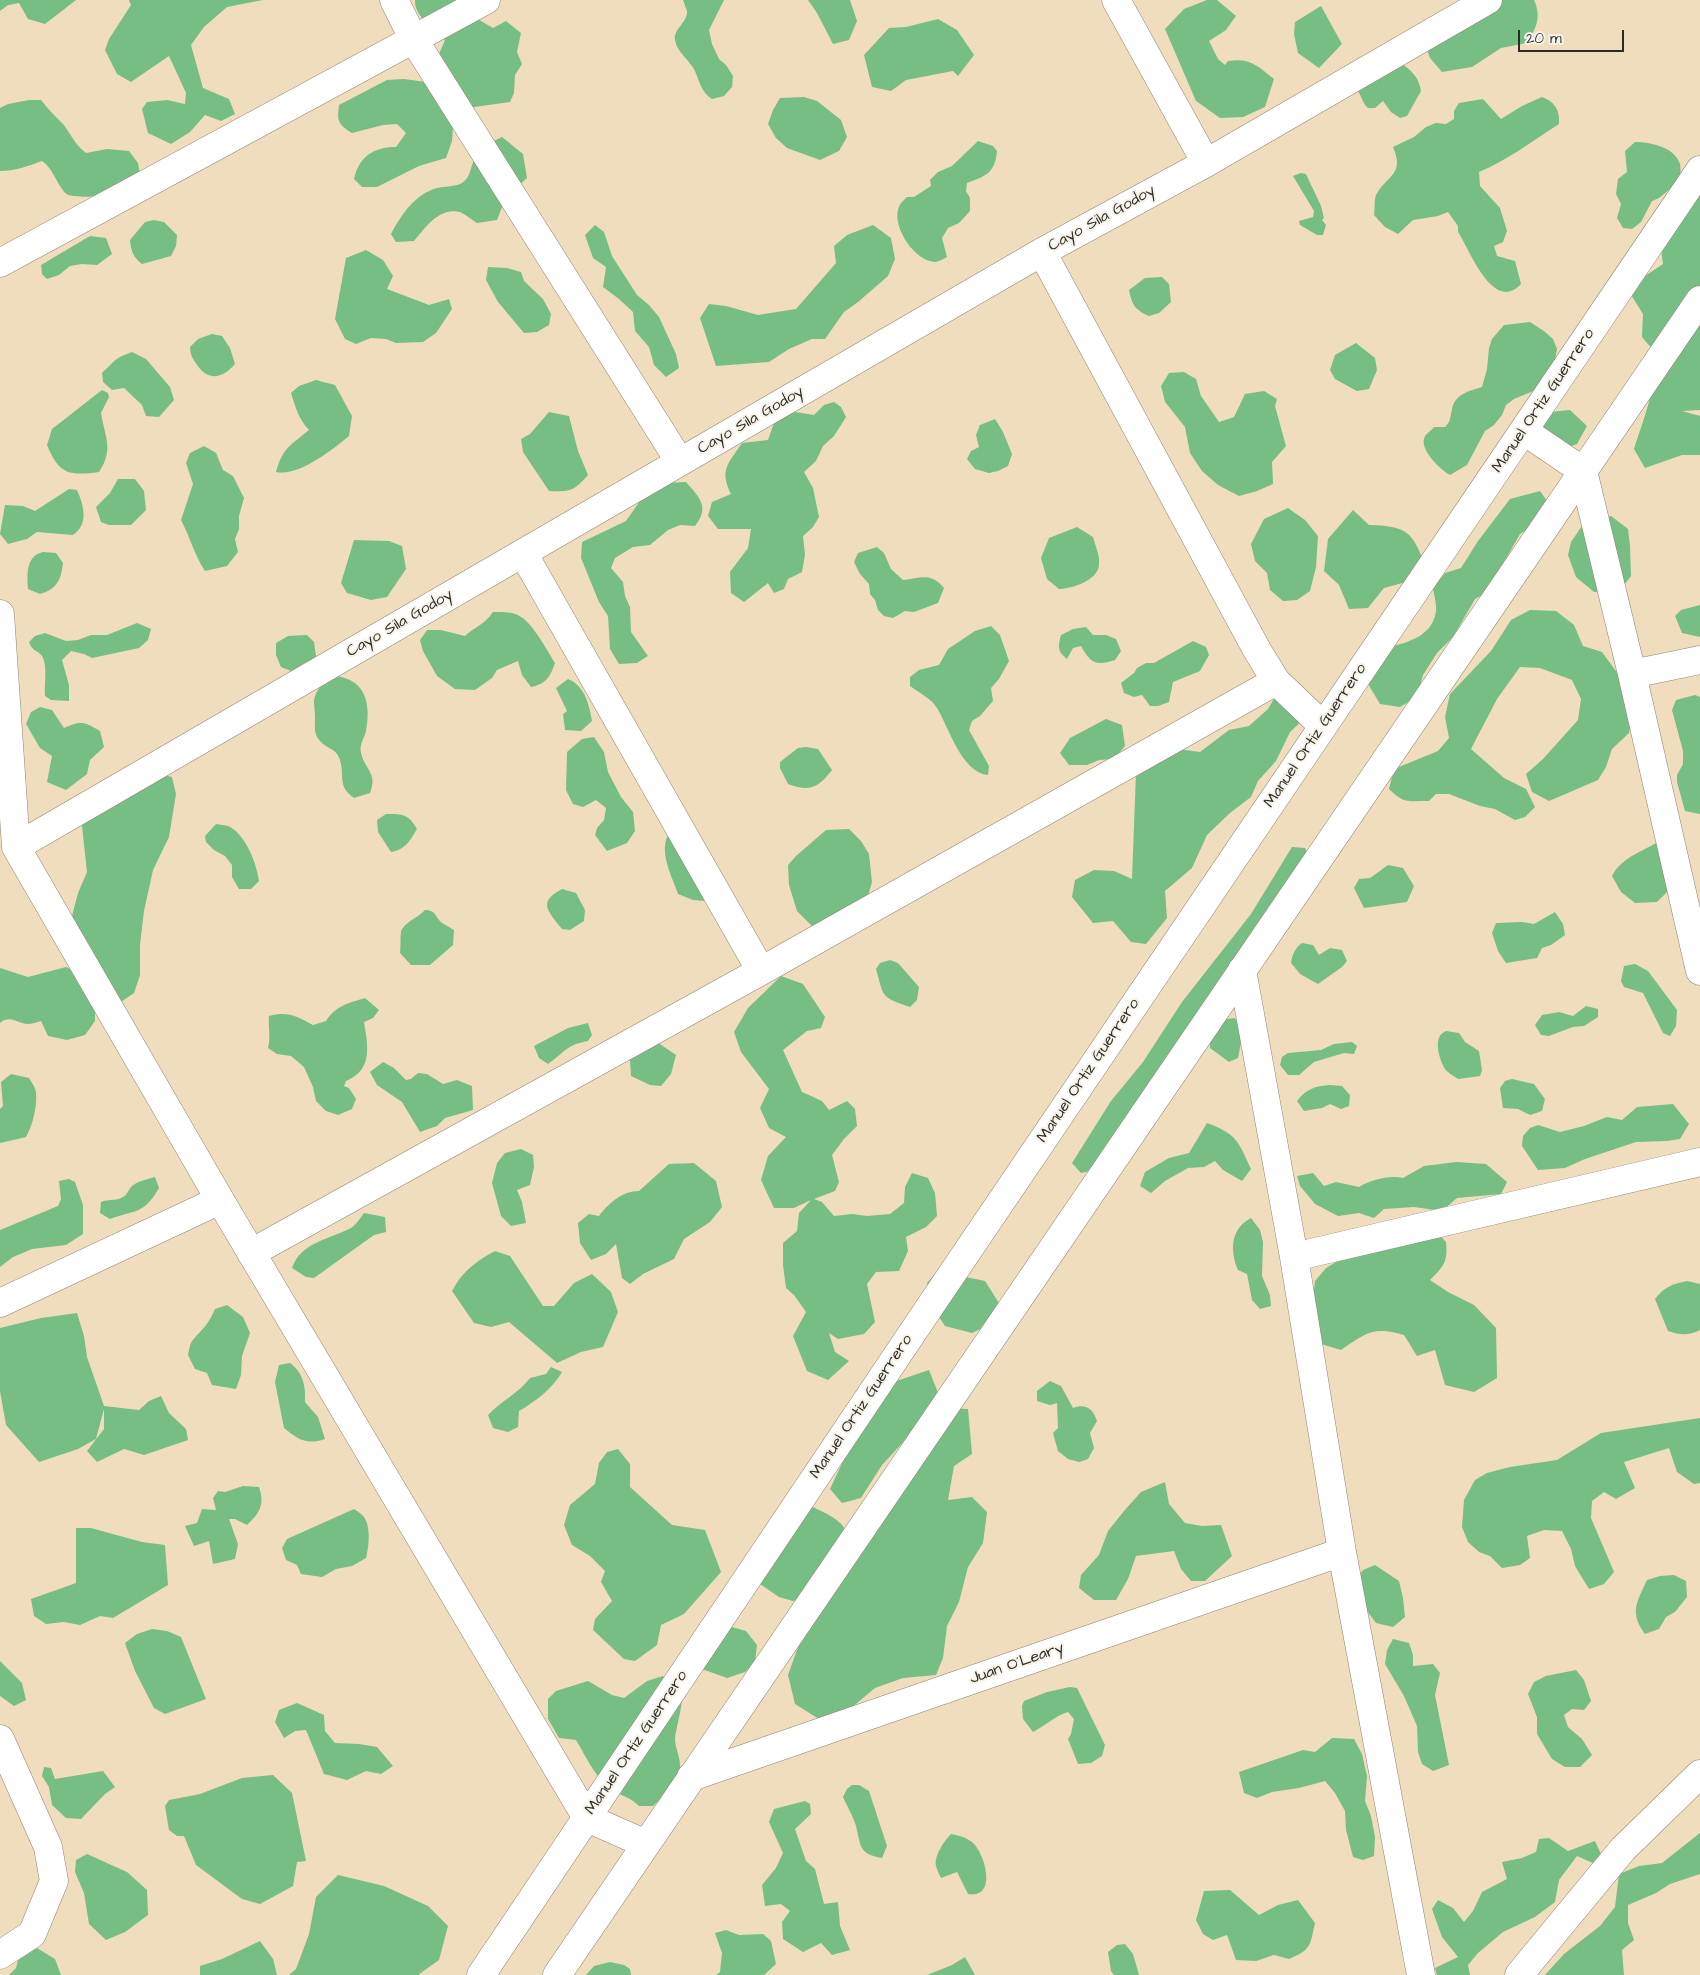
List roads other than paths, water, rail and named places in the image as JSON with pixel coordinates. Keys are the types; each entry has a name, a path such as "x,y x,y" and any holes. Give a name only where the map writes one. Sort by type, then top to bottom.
{"street":[{"path":"394,0 414,40 680,462"},
{"path":"0,263 486,0"},
{"path":"1116,0 1206,163"},
{"name":"Cayo Sila Godoy","path":"16,847 1042,252 1206,163 1488,0"},
{"name":"Manuel Ortiz Guerrero","path":"479,1972 587,1818 936,1297 1700,170"},
{"path":"1042,252 1256,650 1276,681 1323,726"},
{"path":"557,1975 1700,300"},
{"path":"1524,431 1583,471 1700,971"},
{"path":"523,553 761,970"},
{"path":"0,620 16,847 251,1253 587,1818 646,1844"},
{"path":"1632,674 1700,660"},
{"path":"251,1253 1276,681"},
{"path":"1242,970 1294,1257 1342,1552 1421,1975"},
{"path":"1294,1257 1700,1162"},
{"path":"0,1303 220,1200"},
{"name":"Juan O´Leary","path":"692,1777 1342,1552"},
{"path":"0,1739 48,1847 54,1881 32,1934 0,1955"},
{"path":"1519,1975 1623,1849 1700,1774"}]}
